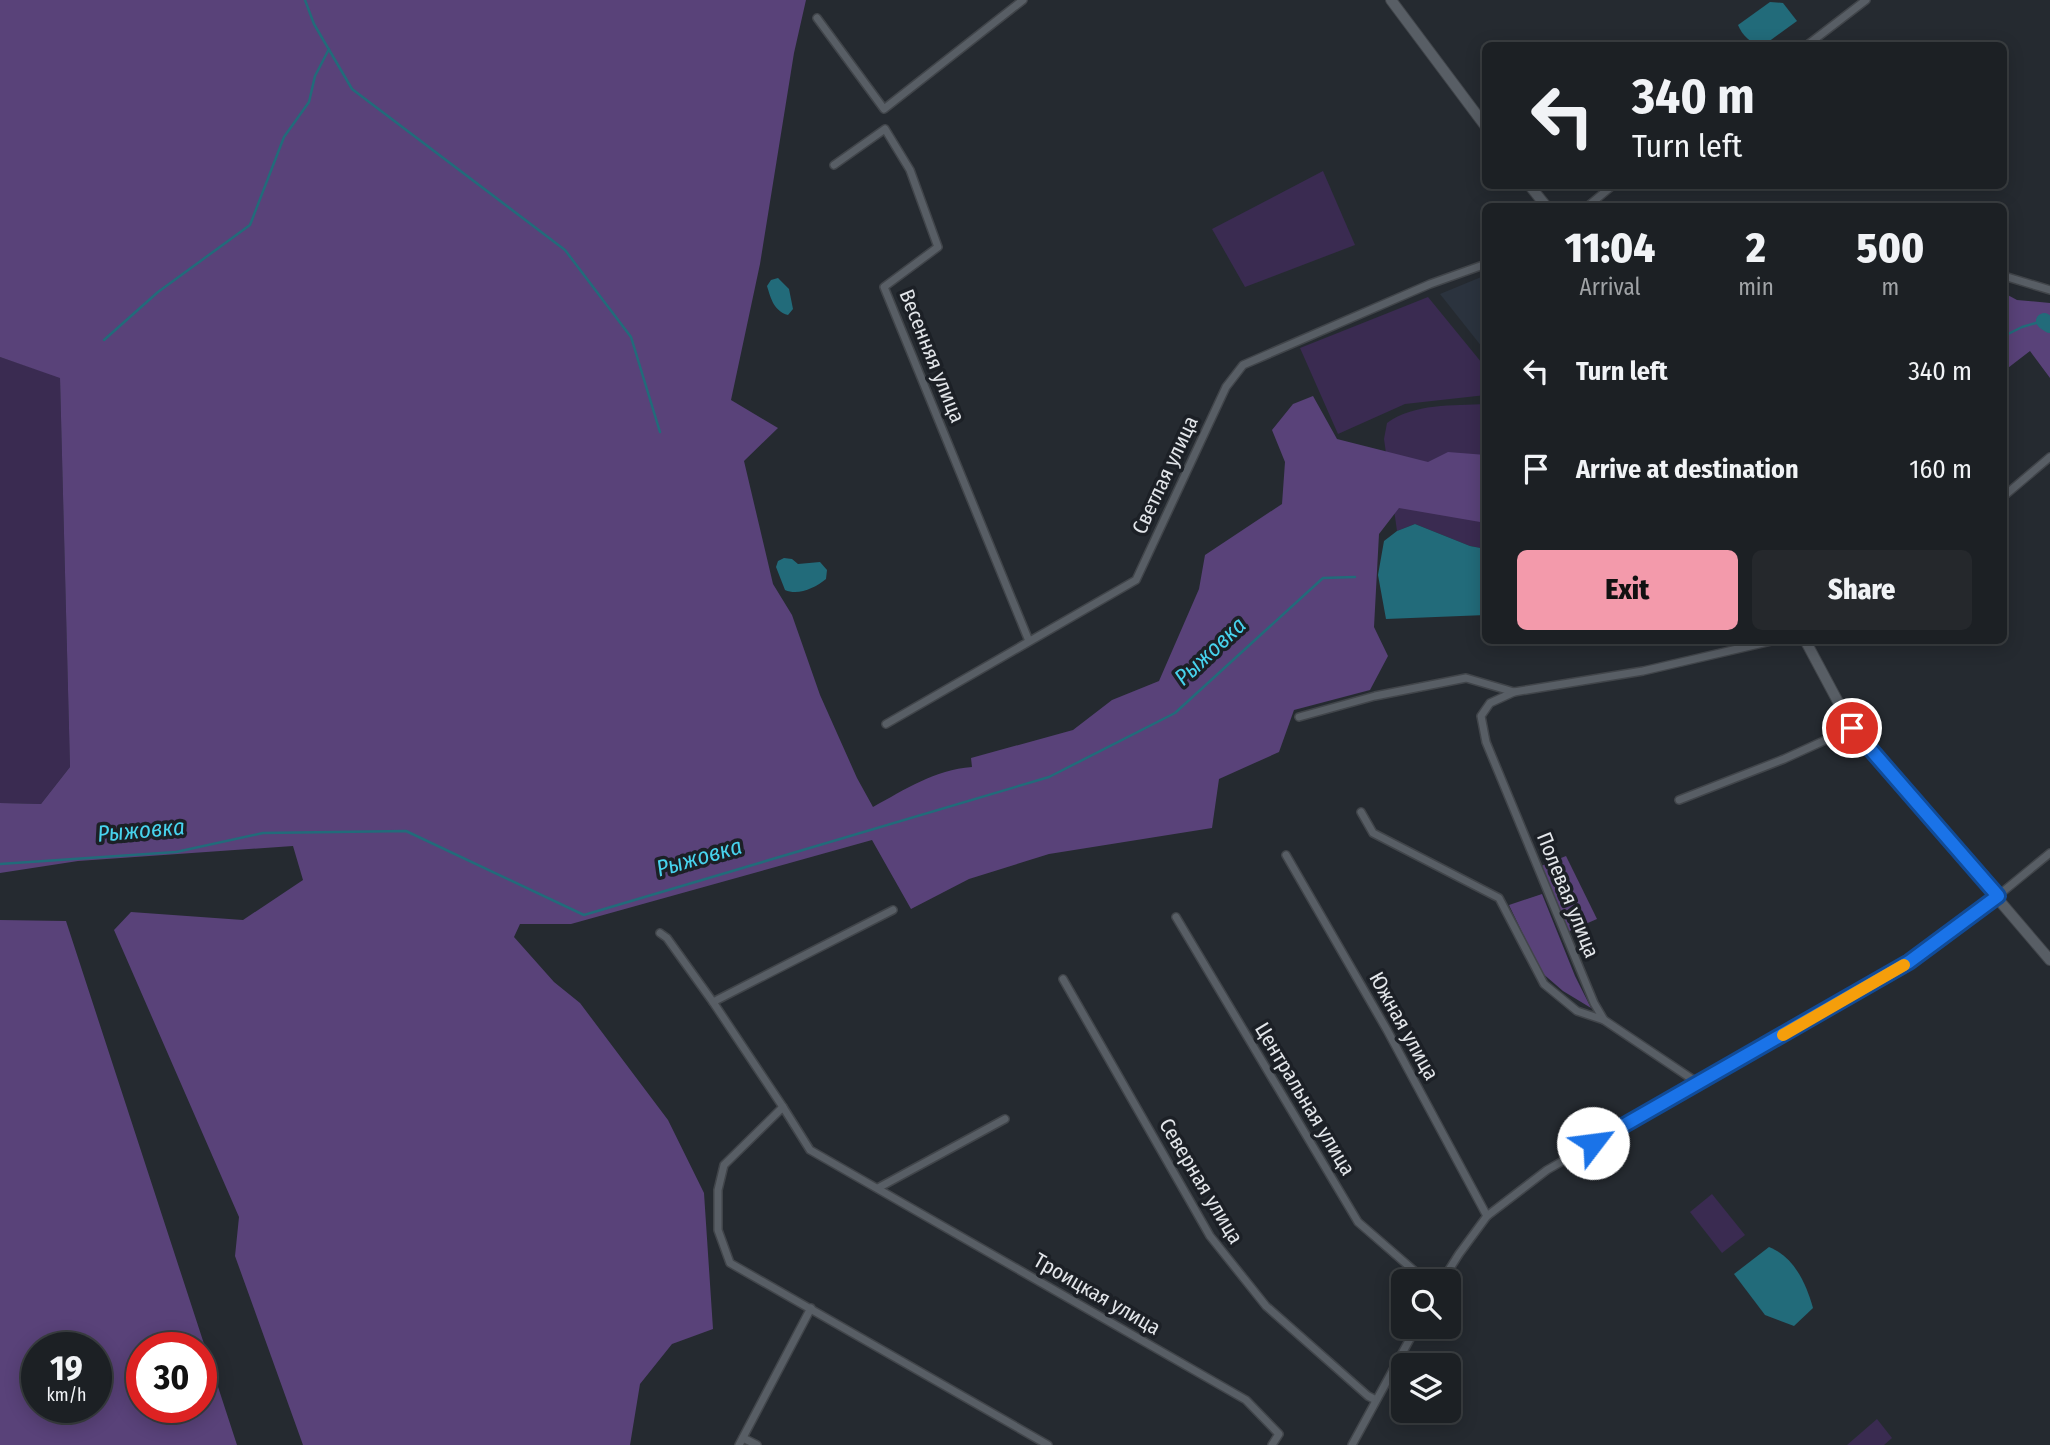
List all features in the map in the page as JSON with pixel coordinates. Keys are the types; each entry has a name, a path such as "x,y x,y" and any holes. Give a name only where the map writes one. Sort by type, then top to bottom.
{"street":[{"path":"817,18 884,109 1023,0"},
{"path":"1391,0 1482,122"},
{"path":"1811,42 1866,0"},
{"name":"Весенняя улица","path":"834,165 885,129 910,170 938,247 884,286 1028,641"},
{"path":"1532,189 1544,203"},
{"path":"1592,203 1608,189"},
{"name":"Светлая улица","path":"886,724 1136,580 1226,387 1243,365 1430,284 1482,265"},
{"path":"2007,277 2050,290"},
{"path":"2007,493 2050,457"},
{"path":"1299,717 1376,696 1466,678 1514,692 1643,671 1759,644"},
{"path":"1807,644 1852,728 2050,960"},
{"name":"Полевая улица","path":"1514,692 1490,703 1480,716 1486,742 1570,948 1604,1020"},
{"path":"1679,800 1784,759 1852,728"},
{"path":"1361,812 1373,833 1499,898 1544,984 1577,1011 1604,1020 1698,1083"},
{"path":"1450,1269 1487,1216 1547,1170 1909,962 1998,896 2050,853"},
{"name":"Южная улица","path":"1286,855 1387,1030 1487,1216"},
{"path":"713,1002 893,910"},
{"name":"Центральная улица","path":"1176,917 1358,1222 1412,1269"},
{"name":"Троицкая улица","path":"660,933 713,1002 810,1150 1246,1400 1279,1434 1272,1445"},
{"name":"Северная улица","path":"1063,979 1210,1236 1266,1306 1316,1352 1376,1400"},
{"path":"783,1107 724,1165 718,1190 718,1230 730,1263 811,1308 1034,1442 1048,1445"},
{"path":"878,1188 1005,1119"},
{"path":"757,1445 741,1441 811,1308"},
{"path":"1352,1445 1410,1339"}],"shaded area":[{"path":"0,0 806,0 794,53 760,264 731,400 778,428 744,461 773,584 792,615 820,695 873,807 933,776 972,767 971,758 1073,730 1112,700 1159,681 1199,589 1205,555 1282,504 1285,462 1272,430 1293,404 1313,396 1337,439 1428,462 1448,452 1482,455 1482,522 1399,508 1379,534 1374,627 1388,656 1370,690 1294,710 1279,752 1219,779 1212,828 1049,854 969,879 911,909 872,840 571,924 520,924 514,937 554,982 580,1003 668,1120 704,1193 713,1329 672,1344 640,1384 630,1445 303,1445 235,1256 239,1217 114,930 131,912 243,920 303,880 293,846 78,861 0,873 0,803 41,804 70,767 60,378 0,357"},
{"path":"1323,171 1355,245 1245,287 1212,229"},
{"path":"1482,277 1482,347 1440,294"},
{"path":"2007,295 2017,300 2050,303 2050,378 2030,351 2007,369"},
{"path":"1428,297 1482,363 1482,395 1405,404 1338,434 1300,348"},
{"path":"0,357 60,377 70,767 41,804 0,803"},
{"path":"1482,404 1482,548 1415,524 1397,531 1384,439 1387,423 1409,412"},
{"path":"1566,856 1597,919 1567,932 1541,866"},
{"path":"1542,894 1591,1008 1563,991 1541,972 1509,905"},
{"path":"0,920 66,921 200,1332 126,1332 126,1423 217,1423 217,1384 237,1445 0,1445"},
{"path":"1712,1194 1745,1235 1722,1253 1690,1212"},
{"path":"1877,1419 1892,1438 1884,1445 1847,1445"}],"water":[{"path":"1770,2 1783,3 1797,21 1768,42 1752,42 1738,25"},
{"path":"778,278 789,289 793,309 788,315 776,307 767,286 771,280"},
{"path":"1415,524 1482,548 1482,615 1386,619 1378,575 1384,541 1397,531"},
{"path":"784,558 792,559 798,564 820,562 827,570 826,579 806,590 785,590 776,567 778,561"},
{"path":"1769,1247 1785,1257 1798,1272 1813,1308 1794,1326 1765,1315 1734,1274"}],"waterway":[{"path":"305,0 314,24 352,89 565,250 631,337 660,432"},
{"path":"104,340 158,292 250,225 284,137 309,102 315,76 329,49"},
{"path":"2007,334 2050,319"},
{"name":"Рыжовка","path":"2044,321 2050,325"},
{"name":"Рыжовка","path":"0,864 176,852 263,833 406,831 584,915 1049,777 1175,713 1323,578 1355,577"}],"slow traffic":[{"path":"1783,1035 1904,965"}],"route":[{"path":"1593,1143 1909,962 1998,896 1852,728"}]}
